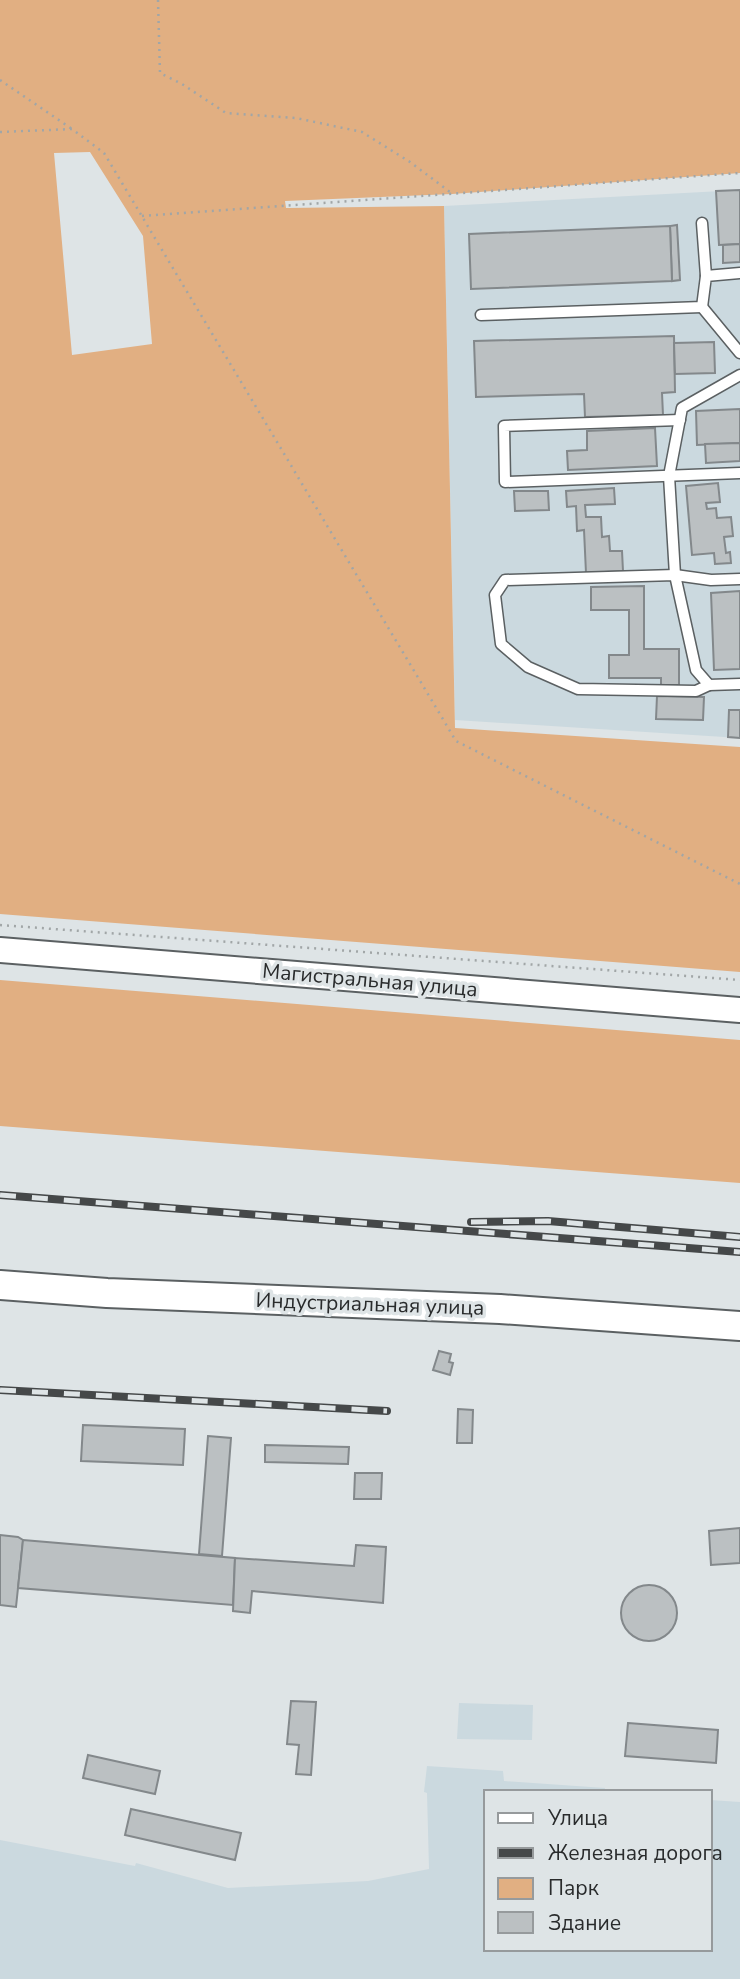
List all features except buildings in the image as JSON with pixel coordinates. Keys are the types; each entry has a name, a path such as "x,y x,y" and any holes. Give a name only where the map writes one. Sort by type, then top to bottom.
{"main road":[{"name":"Индустриальная улица","path":"0,1285 107,1293 500,1309 740,1326"}],"street":[{"name":"Магистральная улица","path":"0,950 740,1010"}],"lane":[{"path":"702,223 706,276 702,307 740,353"},
{"path":"706,276 740,273"},
{"path":"481,315 702,307"},
{"path":"709,685 696,670 676,575 669,476 682,408 740,375"},
{"path":"680,421 504,426 505,482 740,472"},
{"path":"740,579 711,580 676,575 505,579 495,595 501,644 528,667 578,689 696,691 709,685 740,684"}],"path":[{"path":"158,0 160,74 226,113 296,118 362,132 410,162 452,194"},
{"path":"0,80 104,153 456,741 740,884"},
{"path":"0,132 72,130"},
{"path":"142,216 740,173"},
{"path":"0,925 83,929 740,980"}],"shaded area":[{"path":"740,190 740,738 455,720 444,206"},
{"path":"459,1703 533,1705 532,1740 457,1739"},
{"path":"427,1766 503,1771 504,1781 605,1788 484,1790 484,1951 712,1951 712,1800 740,1802 740,1979 0,1979 0,1840 135,1866 136,1863 228,1888 368,1881 429,1869 427,1793 424,1792"}],"green space":[{"path":"0,0 740,0 740,173 452,194 285,201 286,208 444,206 455,728 740,747 740,972 0,914","holes":["90,152 143,236 152,344 72,355 54,153"]},
{"path":"0,980 740,1040 740,1183 0,1126"}],"railway":[{"path":"0,1195 740,1252"},
{"path":"471,1222 548,1221 740,1237"},
{"path":"0,1390 387,1411"}]}
